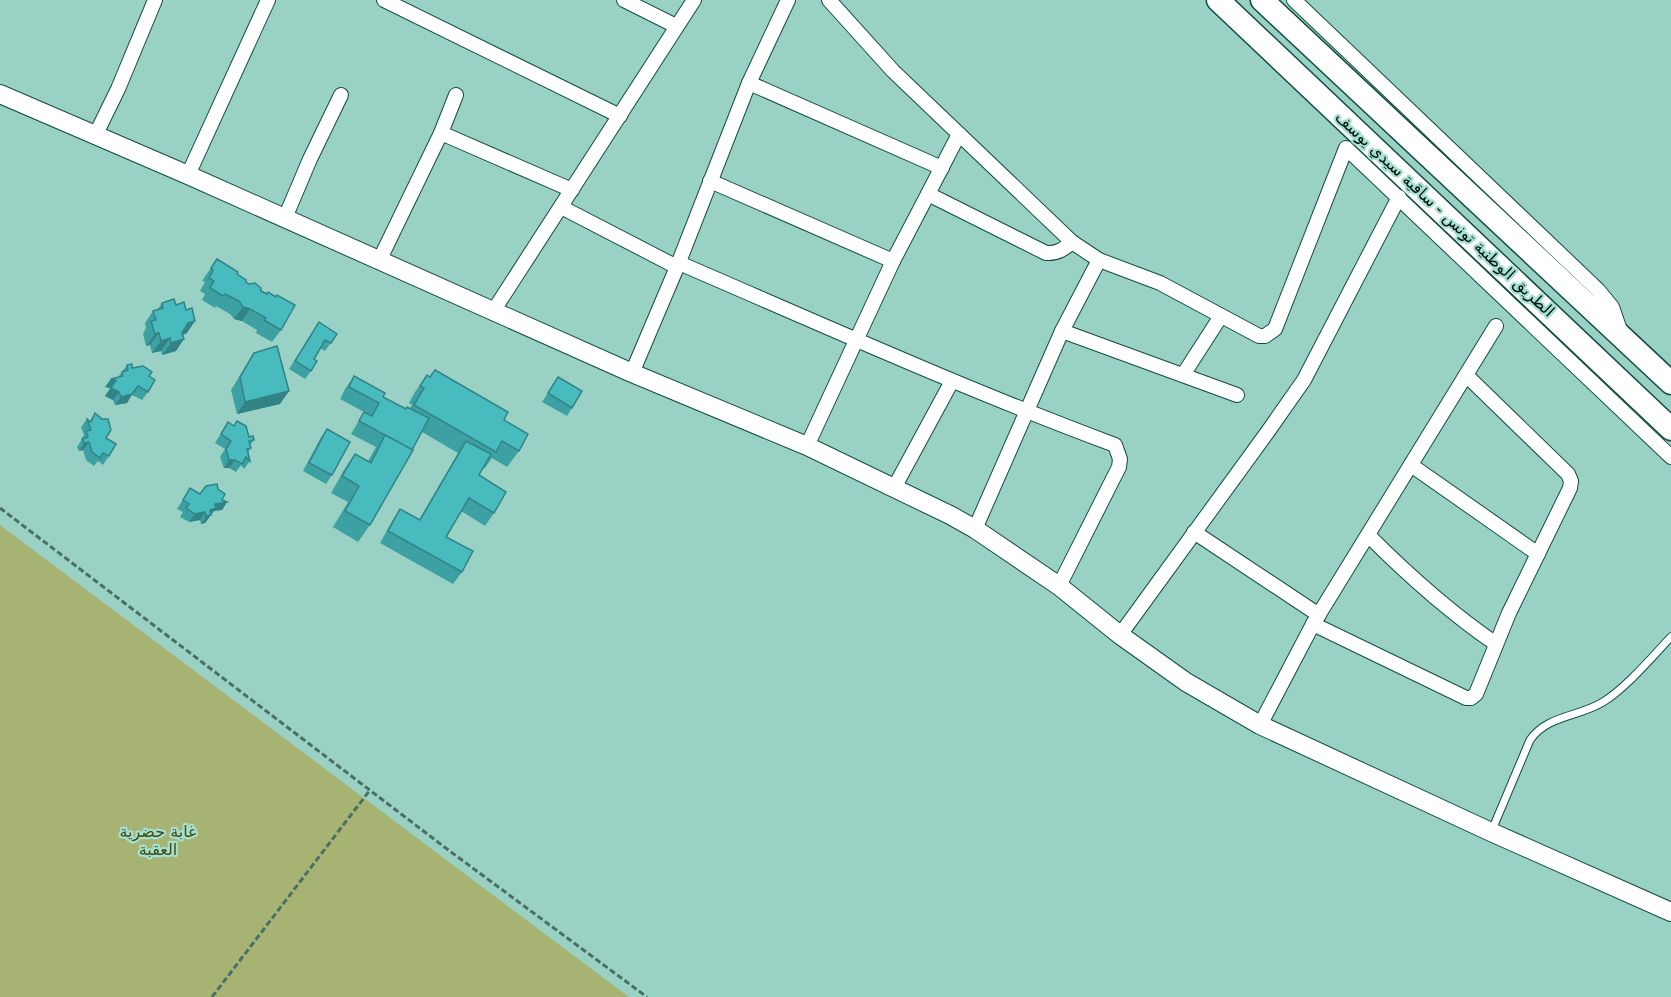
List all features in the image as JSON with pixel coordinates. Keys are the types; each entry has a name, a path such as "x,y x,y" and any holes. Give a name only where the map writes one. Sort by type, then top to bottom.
{"highway":[{"name":"الطريق الوطنية تونس - ساقية سيدي يوسف","path":"1218,0 1671,429"},
{"name":"الطريق الوطنية تونس - ساقية سيدي يوسف","path":"1262,0 1671,383"}],"street":[{"path":"95,136 118,89 155,0"},
{"path":"188,175 268,0"},
{"path":"384,0 620,116"},
{"path":"624,0 676,26"},
{"path":"494,310 694,0"},
{"path":"632,373 678,265 749,83 788,0"},
{"path":"829,0 893,71 1072,242 1099,260 1160,283 1259,336 1265,336 1275,329 1346,148 1671,457"},
{"path":"1294,0 1598,290 1617,317 1622,338"},
{"path":"749,83 942,168"},
{"path":"0,94 494,310 632,373 807,446 950,515 975,529 1059,586 1186,682 1260,725 1671,912"},
{"path":"285,218 341,95"},
{"path":"379,261 441,133 456,95"},
{"path":"441,133 572,190"},
{"path":"807,446 893,261 959,134"},
{"path":"710,181 893,261"},
{"path":"928,194 1046,253 1053,254 1063,250 1072,242"},
{"path":"1120,634 1304,380 1399,197"},
{"path":"561,207 678,265 1027,412 1115,445 1120,459 1119,467 1059,586"},
{"path":"975,529 1062,331 1099,260"},
{"path":"1183,375 1221,316"},
{"path":"1260,725 1316,619 1497,326"},
{"path":"1062,331 1237,395"},
{"path":"1194,532 1316,619 1466,698 1471,698 1476,694 1509,613 1570,488 1571,481 1568,474 1467,375"},
{"path":"894,488 952,381"},
{"path":"1411,465 1538,554"},
{"path":"1368,535 1439,602 1496,644"}],"lane":[{"path":"1491,832 1535,732 1548,722 1593,708 1613,695 1671,637"}],"path":[{"path":"0,508 370,790 647,997"},
{"path":"212,997 370,790"}],"green space":[{"name":"غابة حضرية العقبة","path":"0,525 629,997 0,997"}],"building":[{"path":"217,259 238,272 237,274 249,284 255,283 261,291 276,297 277,295 295,305 281,330 264,320 266,318 243,307 239,301 225,294 223,296 210,288 214,281 209,278 213,270 211,268"},
{"path":"174,299 176,305 184,302 186,310 192,308 195,321 188,323 182,333 184,339 171,343 170,338 161,341 159,333 155,334 151,321 156,320 153,311 163,308 162,303"},
{"path":"319,322 337,334 331,343 325,340 314,359 317,361 311,371 295,361"},
{"path":"277,346 289,391 245,402 240,377 254,353"},
{"path":"132,364 132,368 143,366 152,372 149,376 155,380 148,392 138,386 132,394 121,397 119,392 111,388 116,380 111,379 123,376 122,372 128,370 127,365"},
{"path":"435,370 508,412 504,420 528,434 519,451 502,441 496,452 414,405 424,388 420,386 427,375 430,377"},
{"path":"354,376 385,393 383,397 429,418 412,450 359,421 364,412 372,416 379,403 349,387"},
{"path":"558,377 582,391 572,408 548,393"},
{"path":"95,413 102,419 108,419 111,430 106,438 116,444 109,456 103,453 100,458 92,452 89,442 84,443 83,439 88,437 86,431 91,430 87,419 91,422"},
{"path":"237,421 246,426 249,437 253,436 254,440 249,441 251,448 247,449 250,461 246,457 242,464 229,460 226,449 231,441 221,434 228,422 234,426"},
{"path":"327,429 350,442 332,475 309,463"},
{"path":"385,435 413,450 370,525 345,511 359,486 342,476 355,454 371,463"},
{"path":"466,441 491,454 479,475 506,492 494,513 469,498 446,537 473,551 462,572 388,531 400,509 420,520"},
{"path":"217,484 218,489 225,494 222,500 227,502 215,504 216,508 210,510 211,515 206,516 205,512 195,514 186,508 189,504 183,500 190,488 200,494 206,486"}]}
